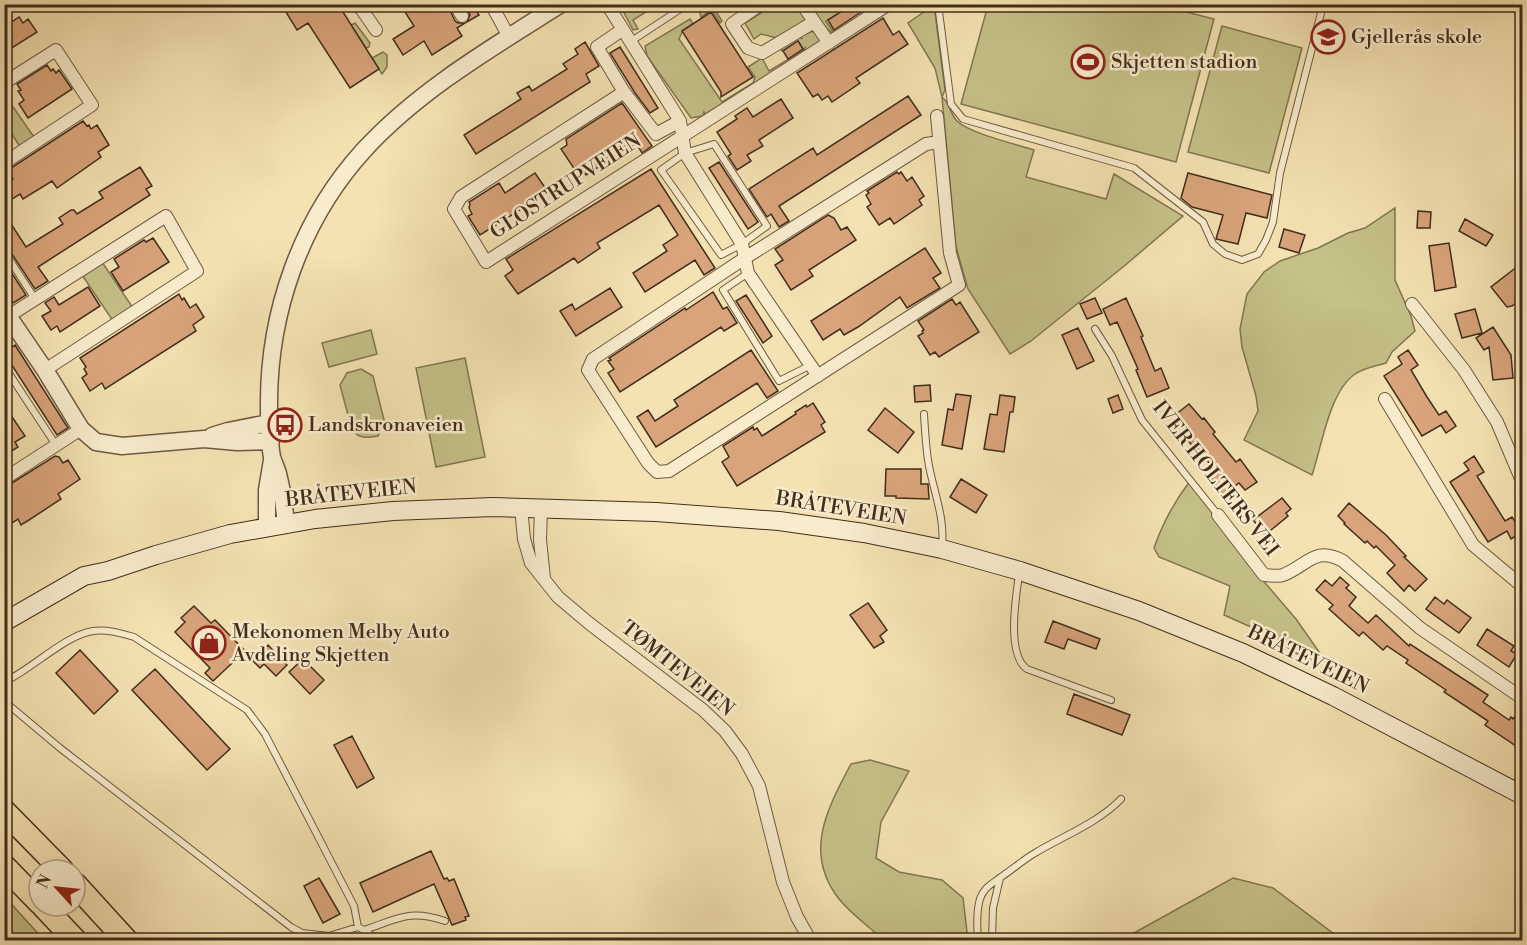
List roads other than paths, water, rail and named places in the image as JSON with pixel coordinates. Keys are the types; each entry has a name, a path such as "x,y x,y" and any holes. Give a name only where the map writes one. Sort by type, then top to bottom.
{"highway":[{"path":"4,811 50,858"},
{"path":"4,866 27,890"},
{"path":"87,897 126,940"},
{"path":"54,918 75,940"}],"main road":[{"name":"BRÅTEVEIEN","path":"4,622 84,576 108,571 182,547 286,523 428,508 521,507 657,512 779,521 864,533 942,549 1020,571 1139,611 1242,653 1381,720 1522,795"}],"street":[{"path":"358,4 376,30"},
{"path":"455,4 462,16"},
{"path":"491,4 509,37"},
{"path":"286,523 269,423 270,369 284,292 308,232 342,177 381,133 434,88 561,4"},
{"path":"607,4 680,121 685,153 742,244 748,273 814,370"},
{"path":"761,4 732,24 748,48 762,53 814,22"},
{"path":"802,4 829,43"},
{"name":"GLOSTRUPVEIEN","path":"624,92 461,196 454,209 486,262 889,4"},
{"name":"GLOSTRUPVEIEN","path":"622,30 597,47 624,92 656,134 680,121"},
{"path":"4,83 56,50 92,105 4,163"},
{"path":"937,116 950,253 959,285 814,370 669,471 657,472 648,463 588,370 590,363 599,353 745,258 926,144 939,142"},
{"path":"45,370 198,271 166,216 36,299 6,315 11,335 45,370 81,429 96,441 113,446 133,446 204,439 237,442 272,449"},
{"path":"1412,304 1464,370 1492,413 1517,464 1522,481"},
{"path":"1385,399 1473,545 1522,586"},
{"path":"204,439 228,431 269,423"},
{"path":"4,479 81,429"},
{"path":"267,526 272,449"},
{"name":"TØMTEVEIEN","path":"521,507 526,550 531,563 558,597 576,614 692,700 715,720 735,743 759,786 783,882 797,917 810,940"},
{"path":"541,508 540,540 544,578"},
{"name":"IVER HOLTERS VEI","path":"1218,515 1264,575 1281,576 1315,557 1329,555 1336,557 1420,628 1522,698"}],"lane":[{"path":"630,42 688,4"},
{"path":"938,4 951,104 963,119 1134,168 1203,222 1214,244 1225,254 1242,260 1258,254 1273,222 1280,173 1322,9"},
{"path":"714,144 767,226 742,244 721,255 661,170 685,153 714,144"},
{"path":"4,251 36,299"},
{"path":"748,273 723,290 779,381 814,370"},
{"name":"IVER HOLTERS VEI","path":"1095,329 1112,356 1142,420 1218,515"},
{"path":"4,366 56,445"},
{"path":"924,414 929,465 943,533 942,549"},
{"path":"1020,571 1014,624 1019,661 1027,669 1111,700"},
{"path":"4,682 72,639 91,631 114,632 134,637 247,710 265,734 354,906 361,928 378,940"},
{"path":"4,702 60,748 291,927 302,933 329,936 417,914 445,921"},
{"path":"978,940 980,898 990,883 1112,808 1121,799"},
{"path":"993,940 993,908 1000,878"}],"place":[{"name":"Gjellerås skole","path":"1328,37"},
{"name":"Skjetten stadion","path":"1088,62"},
{"name":"Landskronaveien","path":"285,425"},
{"name":"Mekonomen Melby Auto Avdeling Skjetten","path":"209,643"}]}
